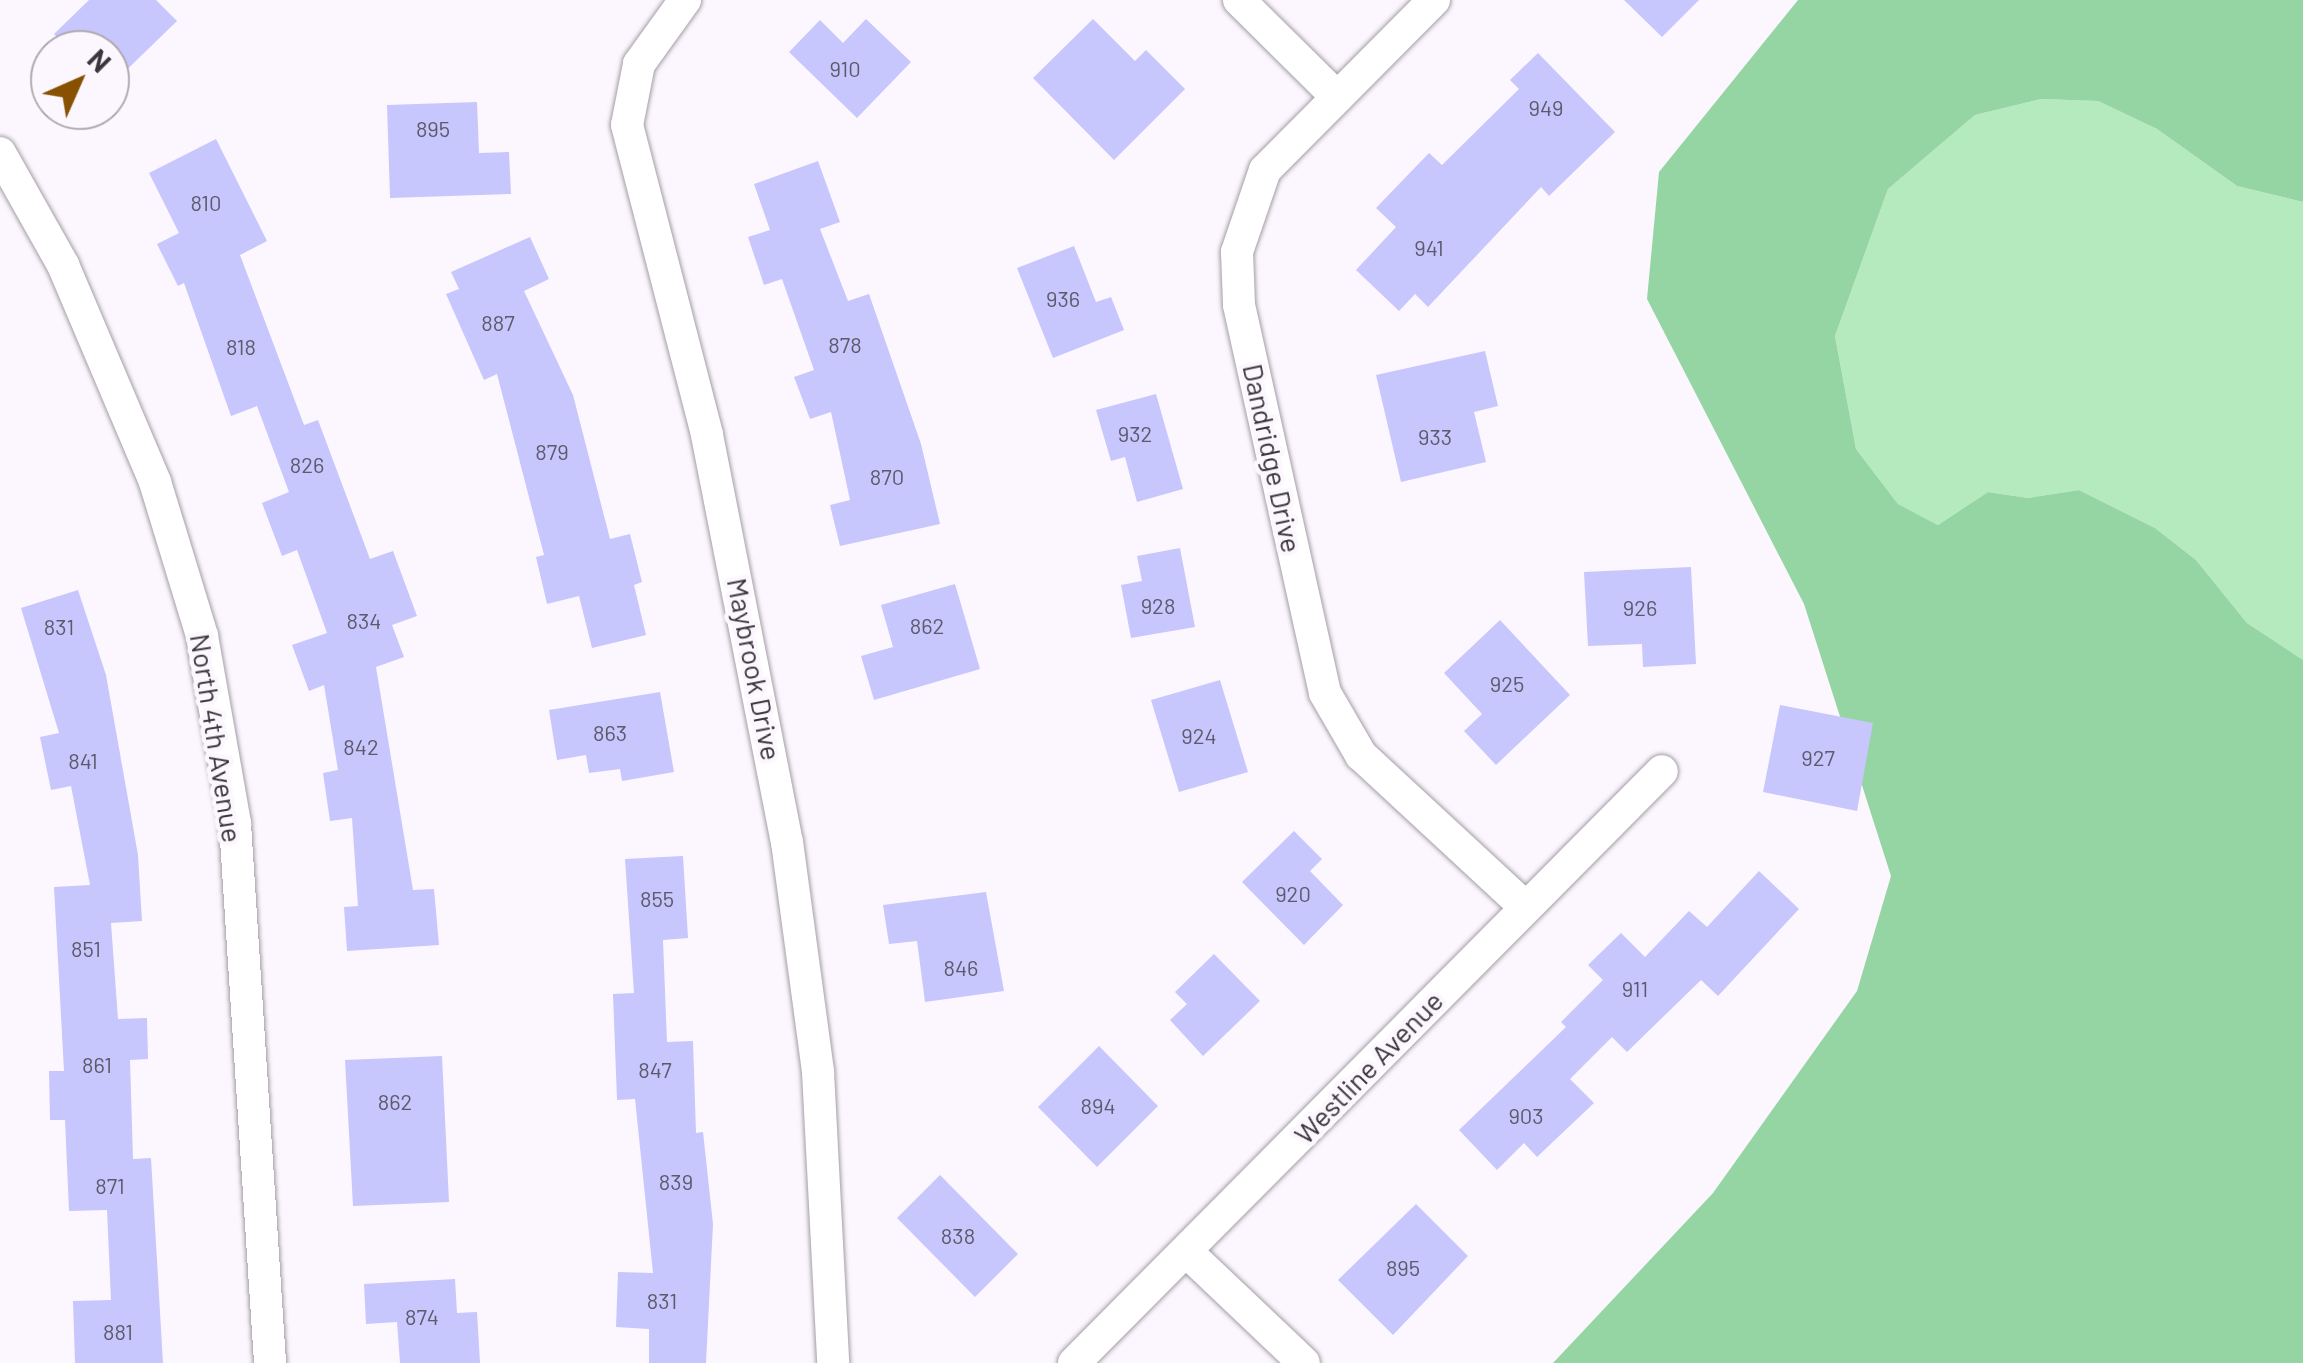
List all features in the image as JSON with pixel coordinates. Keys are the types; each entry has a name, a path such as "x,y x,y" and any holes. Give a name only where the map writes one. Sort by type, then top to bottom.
{"street":[{"name":"Maybrook Drive","path":"685,0 639,64 627,125 707,435 781,802 818,1072 833,1363"},
{"path":"1238,0 1337,97"},
{"name":"Dandridge Drive","path":"1434,0 1265,170 1237,252 1239,304 1325,694 1361,755 1526,907"},
{"name":"North 4th Avenue","path":"0,153 63,264 156,482 202,636 234,824 270,1363"},
{"name":"Westline Avenue","path":"1074,1363 1662,771"},
{"path":"1187,1252 1304,1363"}],"green space":[{"path":"1798,0 2303,0 2303,202 2237,186 2157,129 2098,101 2041,99 1975,115 1888,189 1835,336 1856,449 1898,504 1938,525 1988,492 2028,498 2079,490 2155,528 2196,560 2247,623 2303,660 2303,1363 1553,1363 1713,1193 1857,991 1891,876 1804,604 1647,299 1659,172"},
{"path":"2041,99 2098,101 2157,129 2237,186 2303,202 2303,660 2247,623 2196,560 2155,528 2079,490 2028,498 1988,492 1938,525 1898,504 1856,449 1835,336 1888,189 1975,115"}],"building":[{"path":"89,0 156,0 177,21 130,67 130,30 58,30"},
{"path":"1624,0 1699,0 1662,37"},
{"path":"866,19 911,62 857,118 789,52 820,20 843,43"},
{"path":"1093,19 1135,61 1146,50 1185,89 1114,160 1033,78"},
{"path":"1538,53 1615,132 1549,196 1541,187 1428,307 1415,294 1399,311 1356,270 1396,227 1376,208 1429,153 1442,165 1519,89 1510,80"},
{"path":"477,102 479,153 509,152 511,194 390,198 387,105"},
{"path":"216,139 267,241 240,255 304,425 318,420 370,559 393,551 417,616 392,625 404,657 376,667 413,890 434,889 439,945 347,951 344,907 358,906 352,818 330,821 323,773 338,770 324,685 309,691 292,645 327,633 297,550 282,556 262,503 289,492 257,406 231,416 184,283 178,286 157,244 179,233 149,173"},
{"path":"818,161 840,222 820,229 848,301 869,294 921,444 940,524 840,546 830,505 850,500 831,412 810,419 794,377 814,370 782,279 764,285 748,237 770,230 754,184"},
{"path":"530,237 549,279 524,291 573,395 610,539 630,534 642,582 634,585 646,635 592,648 579,596 547,604 536,557 544,555 497,374 484,380 446,294 459,289 451,272"},
{"path":"1074,246 1096,302 1111,297 1124,330 1053,358 1017,268"},
{"path":"1485,351 1498,406 1474,412 1486,462 1401,482 1376,375"},
{"path":"1156,394 1183,489 1137,502 1125,457 1111,461 1096,410"},
{"path":"1180,548 1195,627 1131,638 1121,585 1142,581 1137,556"},
{"path":"1691,567 1696,664 1643,667 1642,644 1588,646 1584,572"},
{"path":"955,584 980,669 874,700 861,656 893,647 881,605"},
{"path":"78,590 106,675 138,855 142,921 111,923 118,1019 147,1018 148,1059 130,1060 133,1159 151,1158 163,1363 75,1363 73,1301 111,1300 107,1210 69,1211 65,1120 50,1120 49,1071 64,1071 54,887 90,885 71,786 51,790 40,737 59,733 21,608"},
{"path":"1500,620 1570,695 1496,765 1464,731 1482,714 1444,673"},
{"path":"1220,680 1248,772 1179,792 1151,700"},
{"path":"660,692 674,772 622,781 620,769 589,773 586,755 557,760 549,710"},
{"path":"1780,705 1873,723 1857,811 1763,792"},
{"path":"1294,831 1322,859 1310,871 1343,905 1304,945 1242,882"},
{"path":"683,856 688,938 663,940 667,1042 693,1041 696,1133 703,1132 713,1224 706,1363 649,1363 649,1329 616,1327 618,1272 653,1273 635,1099 617,1100 613,994 634,993 625,859"},
{"path":"1759,871 1799,909 1718,996 1701,980 1627,1052 1612,1037 1570,1079 1594,1103 1537,1157 1524,1143 1497,1170 1459,1130 1566,1027 1561,1022 1603,980 1588,965 1621,933 1645,957 1689,911 1707,927"},
{"path":"986,892 1004,991 925,1002 917,941 889,944 883,905"},
{"path":"1214,954 1260,1001 1203,1056 1170,1020 1187,1004 1175,992"},
{"path":"1099,1046 1158,1106 1097,1167 1038,1107"},
{"path":"442,1056 449,1202 353,1206 345,1060"},
{"path":"940,1175 1018,1254 975,1297 897,1218"},
{"path":"1416,1204 1468,1256 1393,1335 1338,1280"},
{"path":"455,1279 457,1313 477,1312 480,1363 400,1363 397,1322 366,1324 364,1284"}]}
